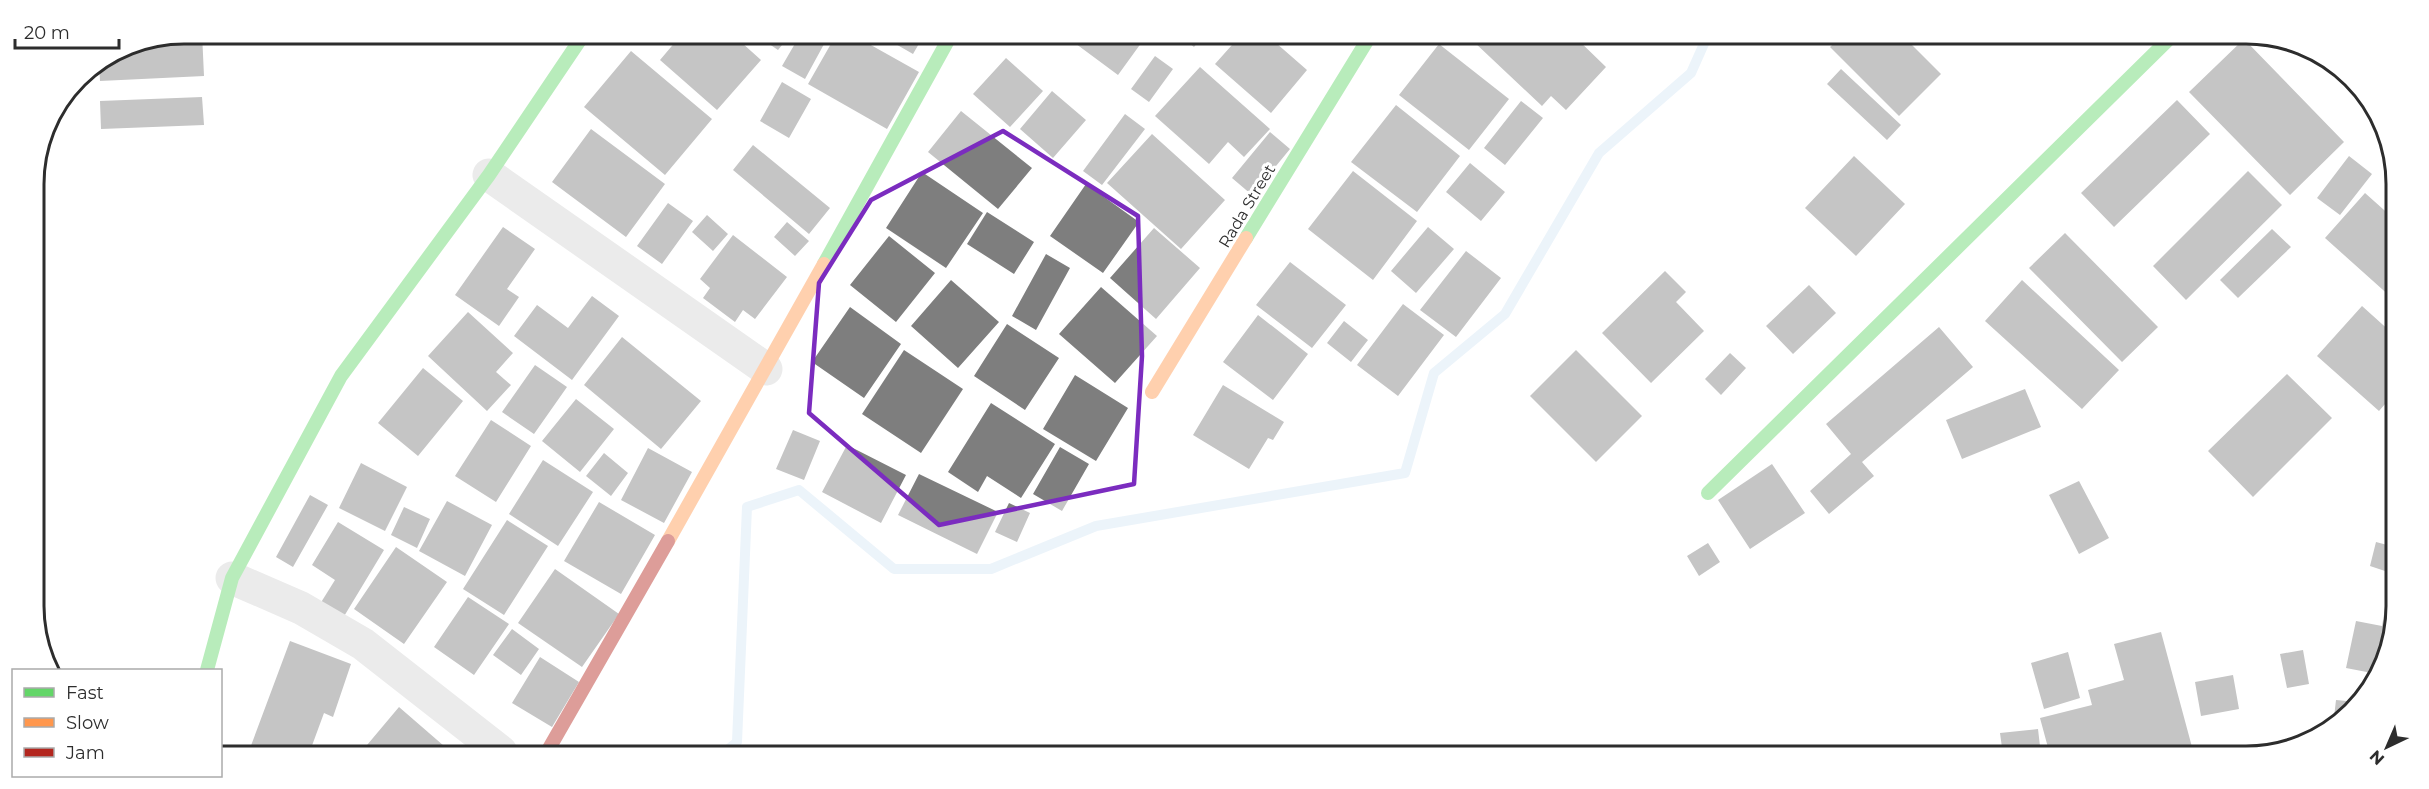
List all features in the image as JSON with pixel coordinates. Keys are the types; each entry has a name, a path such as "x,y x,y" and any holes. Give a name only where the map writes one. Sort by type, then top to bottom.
{"street":[{"path":"207,669 232,578 341,376 489,175 577,44"},
{"path":"551,746 766,369 946,44"},
{"name":"Rada Street","path":"1152,392 1365,44"},
{"path":"1708,493 2164,44"},
{"path":"489,175 766,369"},
{"path":"232,578 301,608 363,644 493,746"}],"highlighted area":[{"path":"1003,131 1138,216 1142,356 1134,484 939,525 809,413 819,283 871,200"}],"building":[{"path":"203,44 204,76 100,81 99,72 130,54 157,46"},
{"path":"674,44 743,44 761,60 717,110 660,60"},
{"path":"769,44 783,44 778,50"},
{"path":"795,44 824,44 805,79 782,66"},
{"path":"831,44 869,44 919,72 887,129 808,84"},
{"path":"896,44 919,44 913,54"},
{"path":"1076,44 1140,44 1118,75"},
{"path":"1233,44 1277,44 1307,70 1271,113 1215,64"},
{"path":"1439,44 1509,99 1469,150 1399,95"},
{"path":"1476,44 1582,44 1606,67 1566,110 1551,96 1542,106"},
{"path":"1833,44 1911,44 1941,74 1899,116 1830,47"},
{"path":"2239,44 2249,44 2344,142 2290,195 2189,92"},
{"path":"631,51 712,119 665,175 584,107"},
{"path":"1155,56 1173,69 1149,102 1131,89"},
{"path":"1006,58 1043,91 1010,127 973,94"},
{"path":"1200,67 1270,129 1244,157 1228,142 1209,164 1155,116"},
{"path":"1841,69 1901,125 1887,140 1827,84"},
{"path":"782,82 811,99 789,138 760,121"},
{"path":"1052,91 1086,120 1053,158 1020,129"},
{"path":"202,97 204,125 101,129 100,101"},
{"path":"2177,100 2210,134 2114,227 2081,193"},
{"path":"1521,101 1543,118 1505,165 1484,148"},
{"path":"1396,105 1460,156 1417,212 1351,162"},
{"path":"961,111 1032,168 998,209 928,152"},
{"path":"1125,114 1145,129 1102,185 1083,171"},
{"path":"591,129 665,184 626,237 552,182"},
{"path":"1270,132 1290,149 1252,195 1232,178"},
{"path":"1152,134 1225,200 1181,249 1107,183"},
{"path":"753,145 830,208 809,234 733,170"},
{"path":"1854,156 1905,204 1856,256 1805,208"},
{"path":"2349,156 2372,174 2340,215 2317,198"},
{"path":"1470,163 1505,192 1481,221 1446,192"},
{"path":"1353,171 1417,221 1373,280 1308,229"},
{"path":"2248,171 2282,205 2186,300 2153,266"},
{"path":"922,172 983,213 946,268 886,228"},
{"path":"1086,184 1139,222 1103,273 1050,236"},
{"path":"2365,193 2386,212 2386,293 2325,238"},
{"path":"668,203 693,221 662,264 637,246"},
{"path":"987,212 1034,242 1014,274 967,244"},
{"path":"707,215 728,234 713,251 692,232"},
{"path":"787,222 809,241 795,256 774,237"},
{"path":"503,227 535,249 507,289 519,297 499,326 455,295"},
{"path":"1428,227 1454,249 1416,293 1391,271"},
{"path":"1154,228 1200,268 1156,319 1110,278"},
{"path":"2272,229 2291,247 2238,298 2220,280"},
{"path":"2065,233 2158,327 2122,362 2029,268"},
{"path":"733,235 787,277 755,319 743,310 735,322 703,298 710,288 700,279"},
{"path":"889,236 935,273 896,322 850,285"},
{"path":"1466,251 1501,278 1456,337 1420,310"},
{"path":"1046,254 1070,268 1036,330 1012,316"},
{"path":"1290,262 1346,305 1312,348 1256,305"},
{"path":"1665,271 1686,292 1676,302 1704,331 1651,383 1602,333"},
{"path":"951,280 999,322 958,368 911,326"},
{"path":"2022,280 2119,370 2082,409 1985,321"},
{"path":"1809,285 1836,313 1793,354 1766,326"},
{"path":"1101,287 1157,336 1115,383 1059,334"},
{"path":"592,296 619,316 572,380 514,336 537,305 568,328"},
{"path":"1403,304 1444,335 1398,396 1357,365"},
{"path":"2362,306 2386,328 2386,403 2379,411 2317,356"},
{"path":"850,307 901,344 864,398 812,362"},
{"path":"468,312 513,353 496,372 511,385 487,411 428,356"},
{"path":"1258,315 1308,354 1273,400 1223,362"},
{"path":"1344,321 1368,340 1351,362 1327,343"},
{"path":"1007,324 1059,358 1025,410 974,376"},
{"path":"1939,327 1973,367 1862,462 1874,476 1829,514 1810,491 1851,454 1826,424"},
{"path":"622,337 701,401 661,449 584,385"},
{"path":"904,350 963,389 921,453 862,414"},
{"path":"1576,350 1642,416 1596,462 1530,396"},
{"path":"1730,353 1746,368 1721,395 1705,379"},
{"path":"535,365 567,387 534,434 502,412"},
{"path":"423,368 463,401 418,456 378,423"},
{"path":"2287,374 2332,418 2253,497 2208,451"},
{"path":"1075,375 1128,408 1096,461 1043,429"},
{"path":"1223,385 1284,422 1273,440 1268,438 1249,469 1193,435"},
{"path":"2025,389 2041,427 1962,459 1946,420"},
{"path":"576,399 614,429 580,472 542,441"},
{"path":"991,403 1055,444 1021,498 987,476 978,492 948,472"},
{"path":"491,420 531,446 496,502 455,476"},
{"path":"793,430 820,441 804,480 776,469"},
{"path":"847,445 906,475 881,523 822,492"},
{"path":"1060,447 1089,464 1062,511 1033,494"},
{"path":"648,448 692,472 664,523 621,500"},
{"path":"604,453 628,473 611,496 586,476"},
{"path":"543,460 593,492 558,546 509,514"},
{"path":"361,463 407,487 385,531 339,508"},
{"path":"1772,464 1805,513 1750,549 1718,500"},
{"path":"919,474 998,512 977,554 898,515"},
{"path":"2079,481 2109,538 2079,554 2049,495"},
{"path":"310,495 328,505 293,567 276,557"},
{"path":"447,501 492,525 465,576 419,551"},
{"path":"599,502 655,535 621,594 564,561"},
{"path":"1009,503 1030,513 1017,542 995,532"},
{"path":"404,507 430,519 417,548 391,535"},
{"path":"507,520 548,546 504,615 463,589"},
{"path":"338,522 384,550 343,618 320,604 335,580 312,565"},
{"path":"2376,542 2386,545 2386,571 2370,566"},
{"path":"1708,543 1720,562 1699,576 1687,556"},
{"path":"396,547 447,582 404,644 354,609"},
{"path":"555,569 619,614 582,667 518,623"},
{"path":"468,597 509,624 474,675 434,647"},
{"path":"2386,603 2381,641 2368,672 2346,668 2356,621 2382,626"},
{"path":"512,629 539,649 521,675 493,655"},
{"path":"2161,632 2191,745 2047,745 2040,718 2092,705 2088,690 2124,680 2114,644"},
{"path":"290,641 351,664 333,717 324,713 312,746 251,746"},
{"path":"2303,650 2309,684 2287,688 2280,654"},
{"path":"2068,652 2080,698 2044,709 2031,663"},
{"path":"540,657 579,682 552,727 512,703"},
{"path":"2233,675 2239,709 2201,716 2195,682"},
{"path":"2336,700 2348,701 2338,711 2334,714"},
{"path":"399,707 444,746 366,746"},
{"path":"2038,729 2040,745 2002,745 2000,733"}],"waterway":[{"path":"733,746 737,742 747,507 799,490 894,569 991,569 1096,526 1405,473 1434,373 1505,314 1599,153 1691,73 1704,44"}],"traffic: fast":[{"path":"207,669 232,578 341,376 489,175 577,44"},
{"path":"824,264 946,44"},
{"path":"1246,238 1365,44"},
{"path":"1708,493 2164,44"}],"traffic: slow":[{"path":"1152,392 1246,238"},
{"path":"668,541 824,264"}],"traffic: jam":[{"path":"551,746 668,541"}]}
